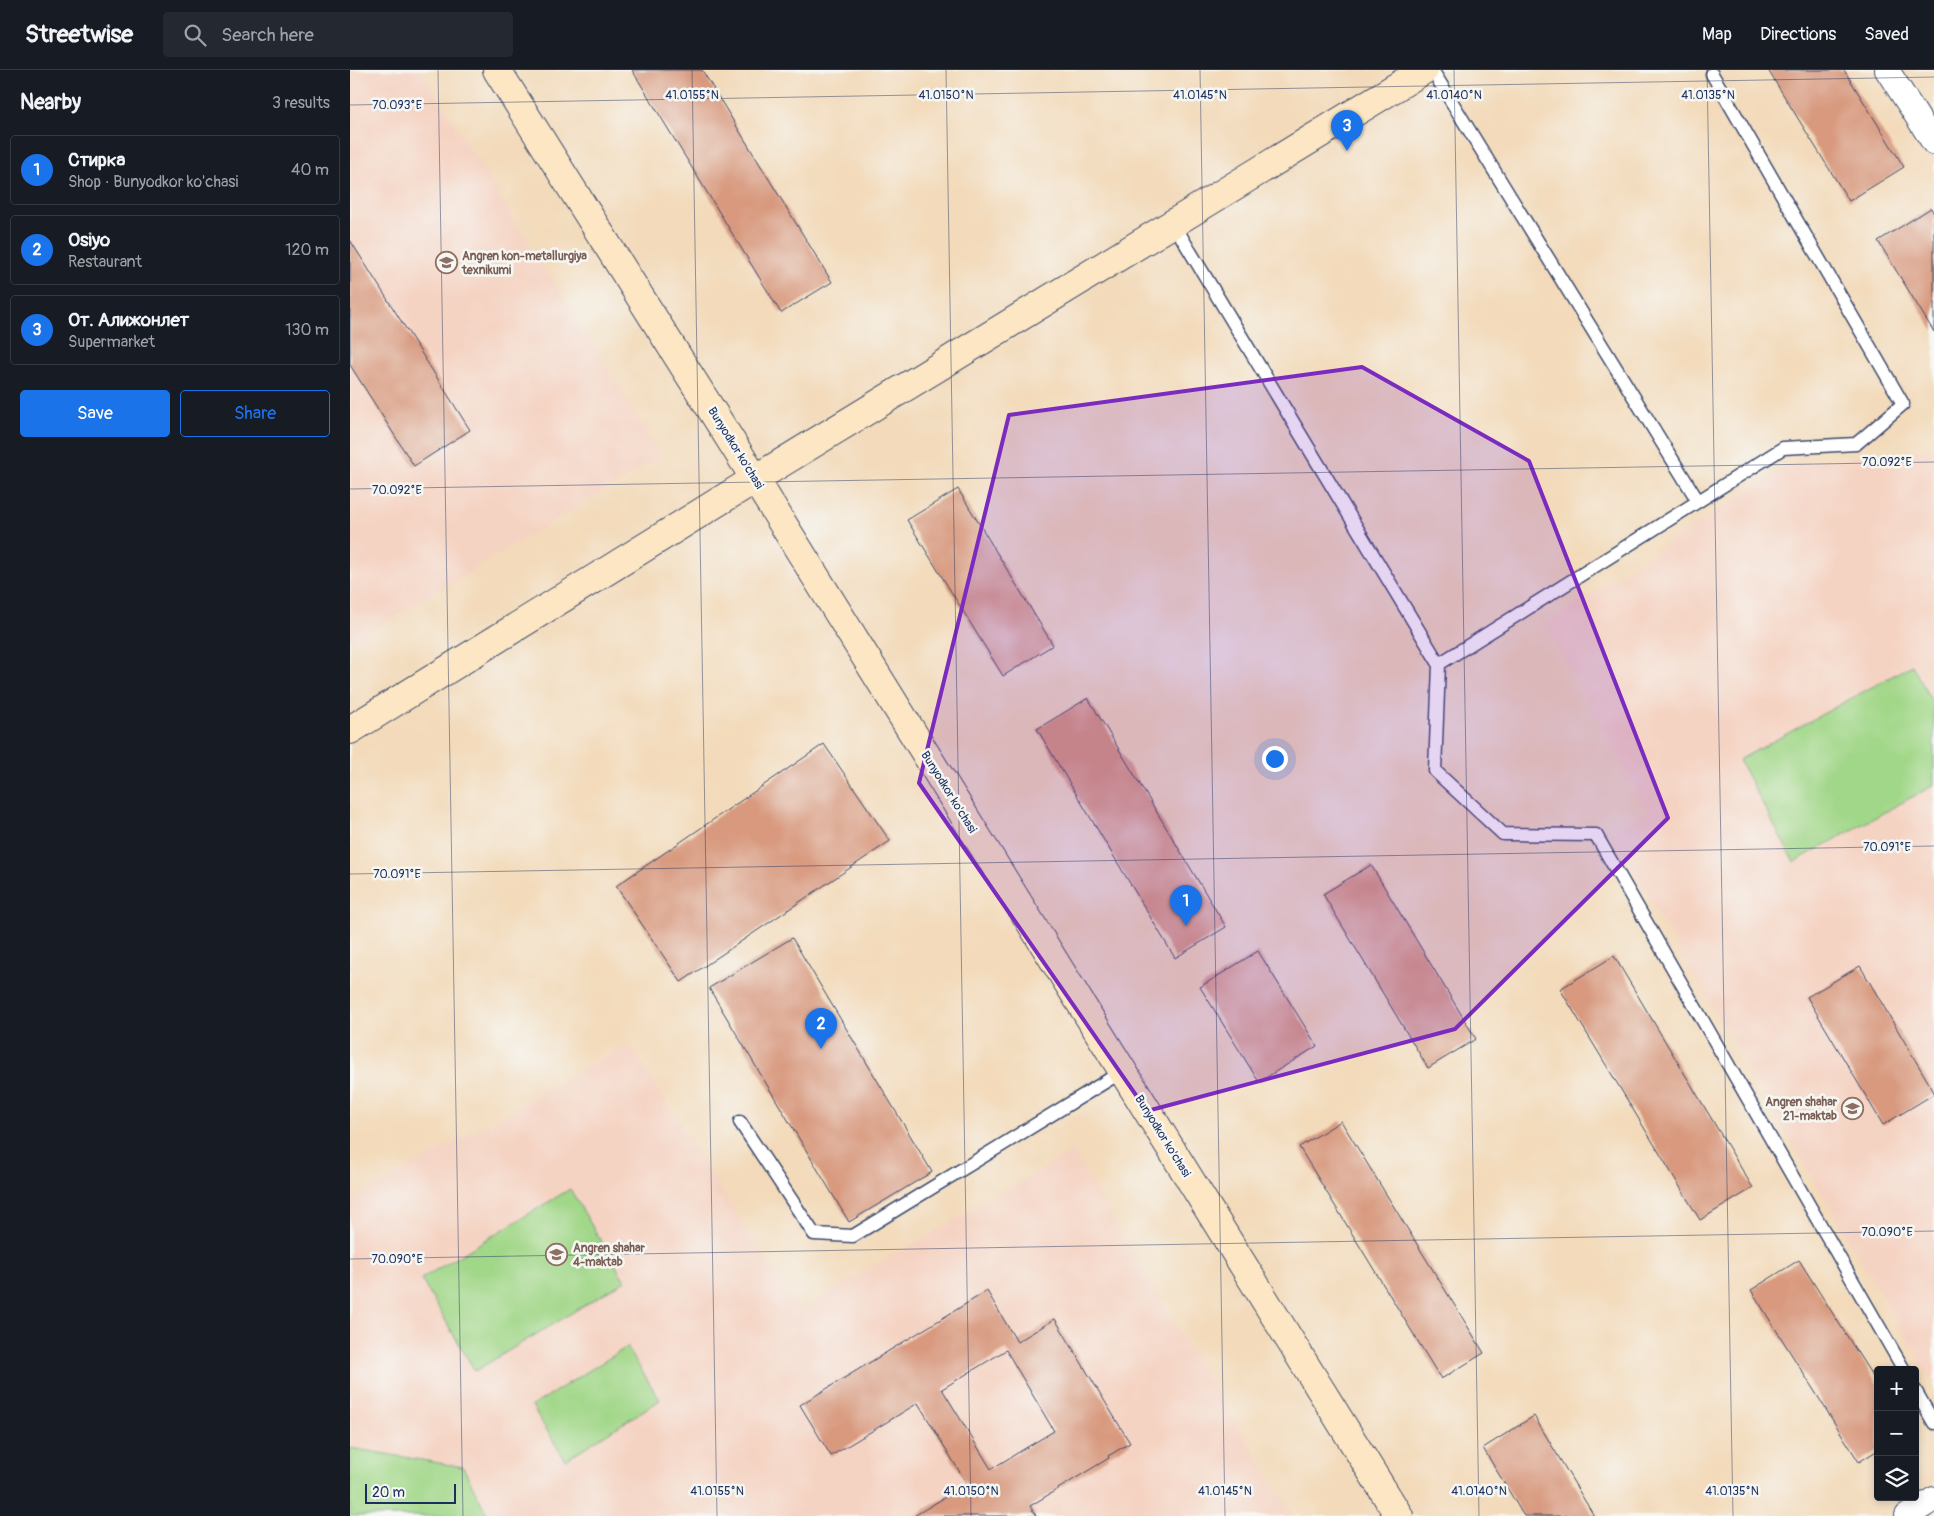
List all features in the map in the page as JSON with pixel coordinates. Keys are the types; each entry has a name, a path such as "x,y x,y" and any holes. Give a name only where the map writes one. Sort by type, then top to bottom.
{"main road":[{"name":"Bunyodkor ko'chasi","path":"497,70 755,478 1399,1516"},
{"path":"350,730 755,478 1424,70"}],"street":[{"path":"1887,70 1934,143"},
{"path":"1907,1516 1934,1499"}],"lane":[{"path":"1432,70 1698,501"},
{"path":"1439,664 1782,448 1856,444 1903,404 1712,74"},
{"path":"1173,223 1439,664 1435,771 1503,834 1596,835 1902,1366"},
{"path":"740,1122 814,1234 853,1236 1123,1071"},
{"path":"1919,1397 1934,1423"}],"highlighted area":[{"path":"1362,367 1529,461 1668,818 1455,1029 1147,1111 919,783 1009,415"}],"shaded area":[{"name":"Angren kon-metallurgiya texnikumi","path":"350,70 421,70 662,456 350,644"},
{"name":"Angren shahar 21-maktab","path":"1934,448 1934,1386 1610,832 1648,812 1545,624 1788,464"},
{"name":"Angren shahar 4-maktab","path":"629,1043 798,1310 1073,1151 1174,1323 1294,1516 488,1516 463,1467 350,1448 350,1201"}],"green space":[{"path":"1912,665 1934,706 1934,785 1794,862 1739,760"},
{"path":"570,1189 625,1281 475,1371 421,1279"},
{"path":"627,1347 660,1400 565,1460 532,1406"},
{"path":"350,1448 463,1467 488,1516 350,1516"}],"building":[{"path":"632,70 702,70 832,282 781,313"},
{"path":"1768,70 1844,70 1904,167 1849,201"},
{"path":"1931,208 1934,214 1934,332 1878,241"},
{"path":"350,240 470,430 414,466 350,365"},
{"path":"958,489 1053,645 1003,676 907,520"},
{"path":"1088,698 1226,927 1175,958 1037,729"},
{"path":"824,744 890,841 681,982 616,886"},
{"path":"1371,865 1476,1039 1428,1068 1323,894"},
{"path":"792,938 932,1172 849,1222 709,988"},
{"path":"1258,951 1317,1046 1259,1082 1200,987"},
{"path":"1614,956 1753,1188 1700,1220 1560,989"},
{"path":"1860,966 1934,1092 1934,1094 1883,1125 1807,997"},
{"path":"1341,1121 1484,1353 1441,1379 1299,1147"},
{"path":"1799,1260 1874,1379 1874,1453 1859,1462 1751,1290"},
{"path":"987,1291 1017,1342 1055,1319 1130,1443 1030,1506 1036,1516 914,1516 967,1484 918,1403 831,1456 800,1405","holes":["1006,1350 1054,1431 991,1469 942,1389"]},
{"path":"1534,1416 1594,1516 1524,1516 1483,1448"}],"place":[{"name":"От. Алижонлет","path":"1347,151"},
{"name":"Angren kon-metallurgiya texnikumi","path":"446,263"},
{"name":"Стирка","path":"1186,926"},
{"name":"Osiyo","path":"821,1049"},
{"name":"Angren shahar 21-maktab","path":"1853,1109"},
{"name":"Angren shahar 4-maktab","path":"557,1255"}]}
